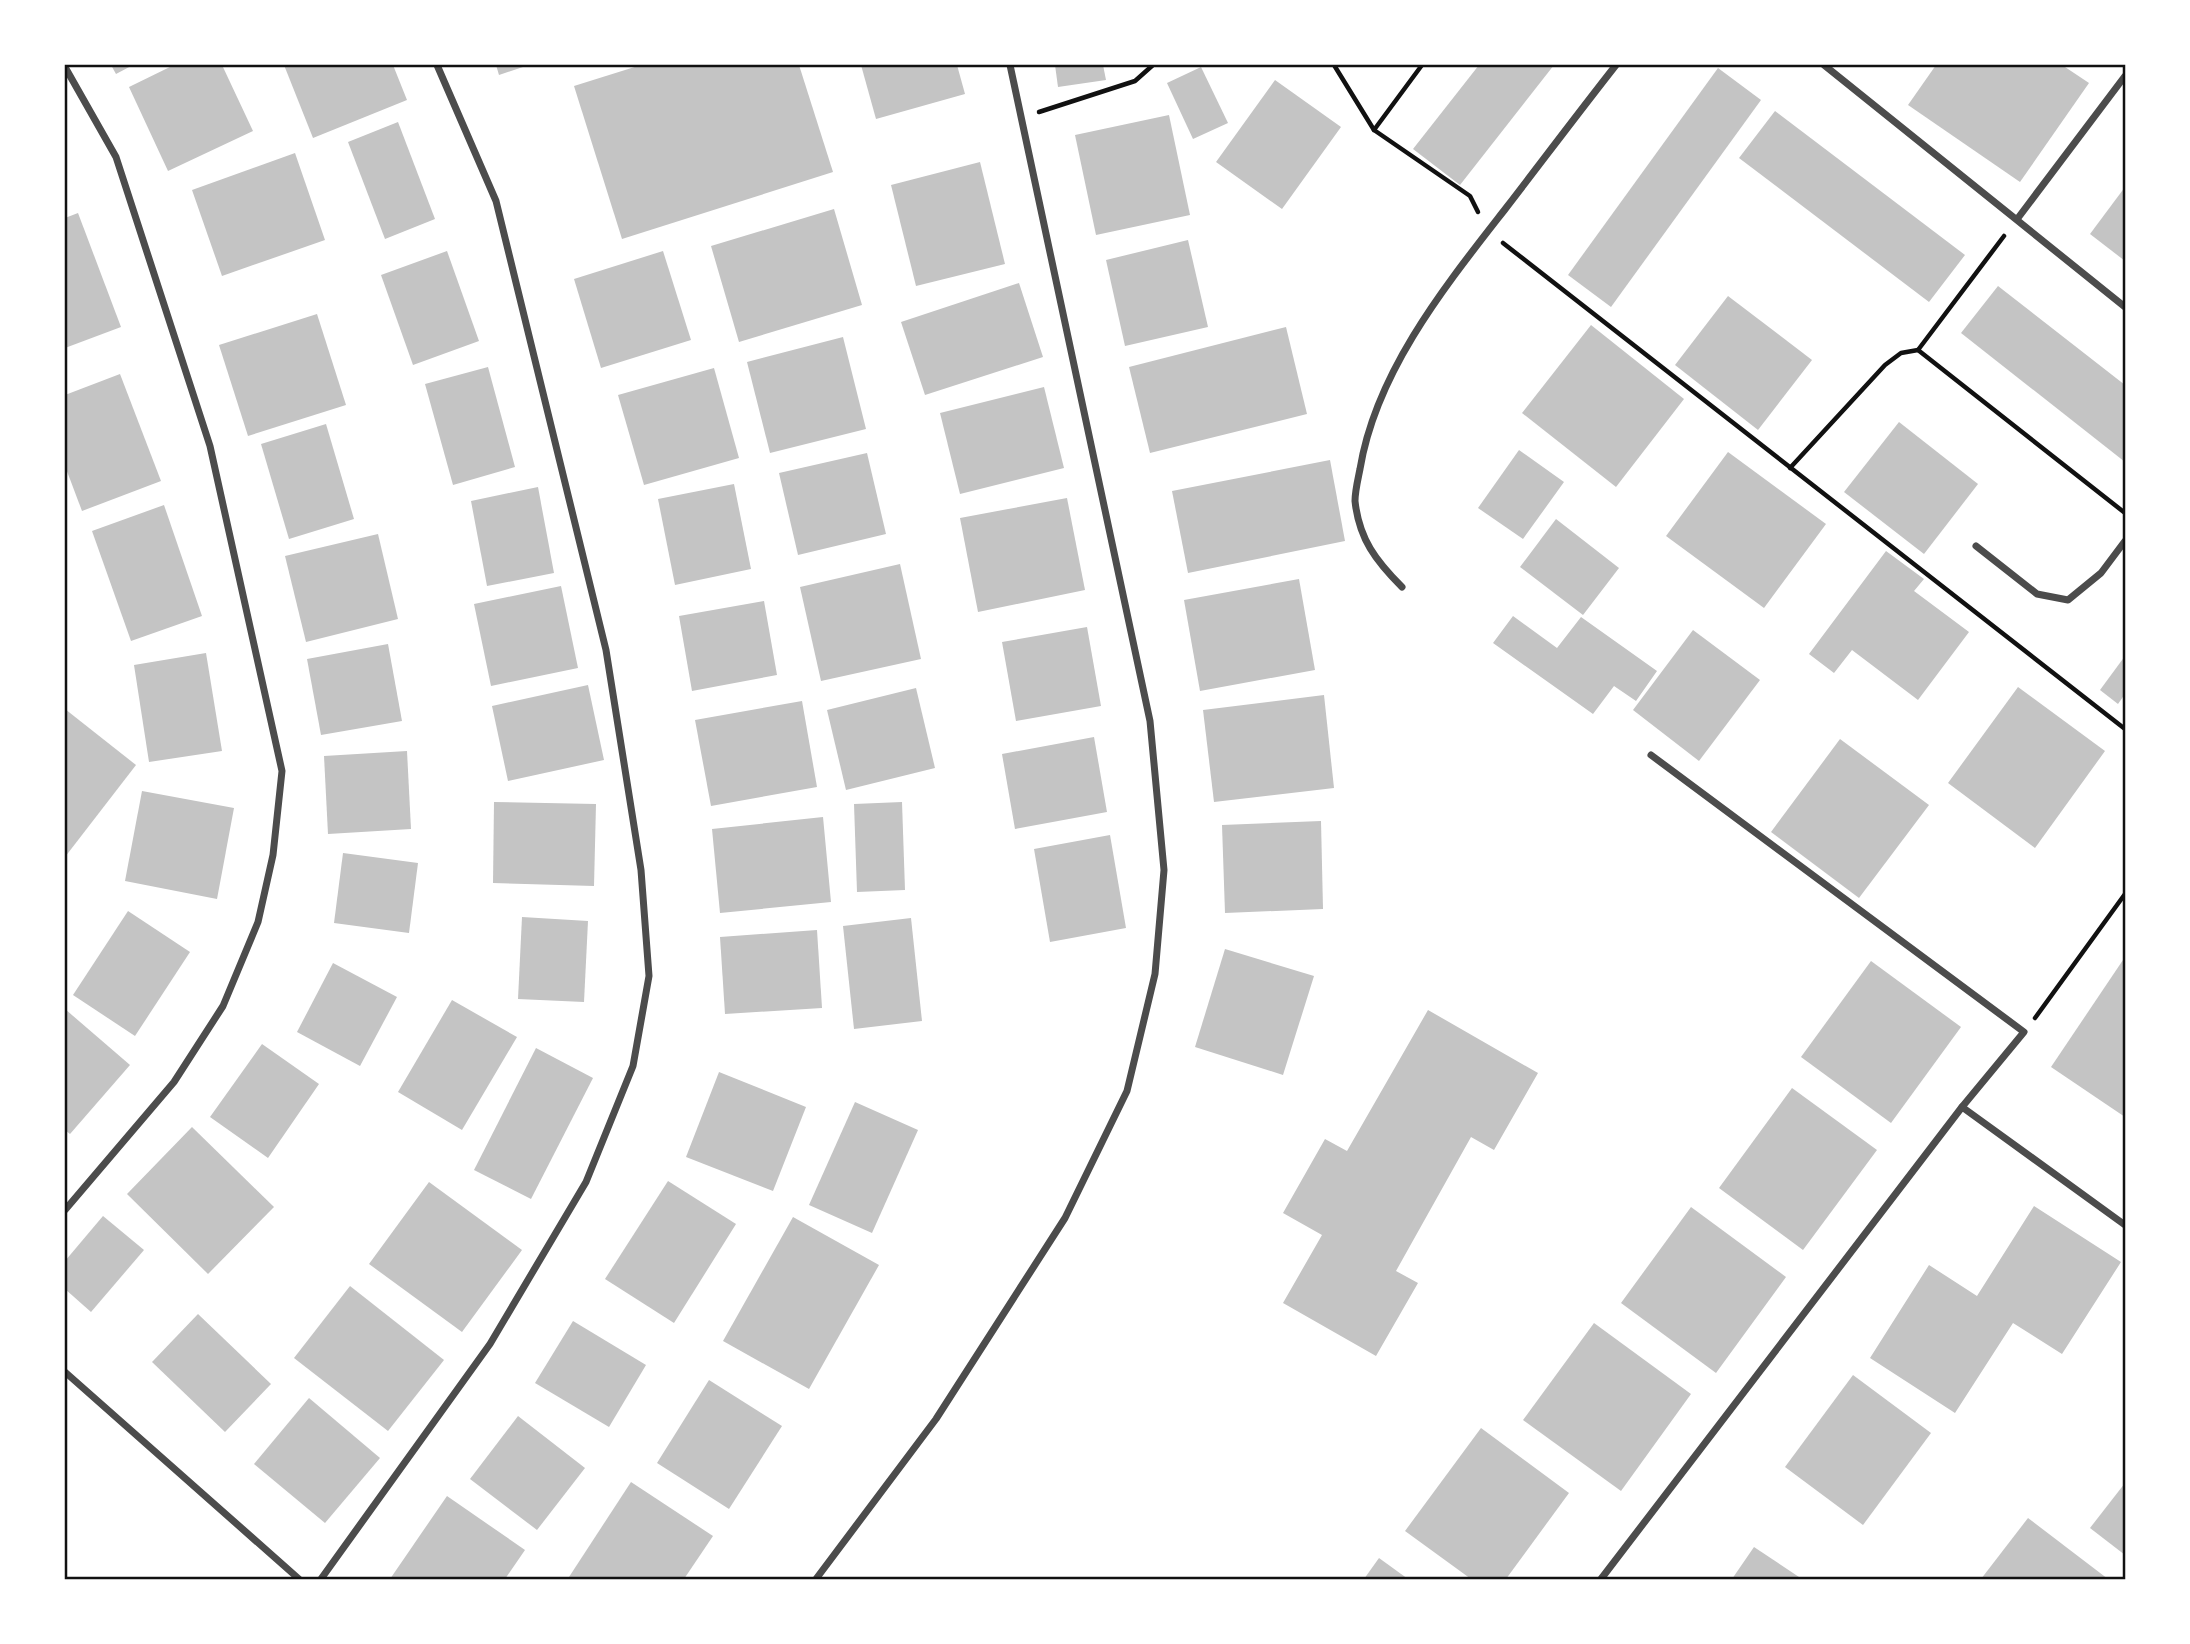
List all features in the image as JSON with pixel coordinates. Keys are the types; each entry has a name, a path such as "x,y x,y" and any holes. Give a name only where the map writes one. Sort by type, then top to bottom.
{"street":[{"path":"321,1579 490,1344 586,1182 633,1066 649,976 641,870 606,650 496,201 438,65"},
{"path":"816,1579 936,1419 1065,1218 1127,1091 1155,974 1164,870 1150,721 1010,65"},
{"path":"1402,587 1375,561 1361,533 1355,498 1362,454 1378,404 1398,363 1464,263 1616,65"},
{"path":"1824,65 2125,307"},
{"path":"65,66 116,157 210,446 282,771 273,855 258,922 223,1006 174,1082 65,1210"},
{"path":"2018,219 2125,76"},
{"path":"1976,546 2037,594 2068,600 2101,573 2125,541"},
{"path":"1601,1579 1962,1107 2024,1032 1651,755"},
{"path":"1962,1107 2125,1225"},
{"path":"65,1372 299,1579"}],"path":[{"path":"1023,117 1135,81 1153,65"},
{"path":"1334,65 1374,130 1470,196 1488,231 2125,729"},
{"path":"1374,130 1422,65"},
{"path":"1790,468 1885,365 1901,353 1918,350 2018,219"},
{"path":"1918,350 2125,513"},
{"path":"2024,1032 2125,894"}],"building":[{"path":"111,65 133,65 116,74"},
{"path":"174,65 222,65 253,131 168,171 129,87"},
{"path":"284,65 393,65 407,100 313,138"},
{"path":"496,65 529,65 499,75"},
{"path":"641,65 799,65 833,172 622,239 574,86"},
{"path":"861,65 957,65 965,94 876,119"},
{"path":"1055,65 1103,65 1106,80 1058,87"},
{"path":"1479,65 1554,65 1460,185 1413,149"},
{"path":"1936,65 2062,65 2089,83 2020,182 1908,105"},
{"path":"1201,67 1228,123 1193,139 1167,83"},
{"path":"1718,68 1761,100 1611,307 1568,275"},
{"path":"1275,80 1341,127 1282,209 1216,162"},
{"path":"1775,111 1965,255 1929,302 1739,158"},
{"path":"1169,115 1190,215 1096,235 1075,135"},
{"path":"398,122 435,219 385,239 348,142"},
{"path":"295,153 325,240 222,276 192,190"},
{"path":"980,162 1005,264 916,286 891,185"},
{"path":"2125,187 2125,261 2090,234"},
{"path":"834,209 862,305 739,342 711,246"},
{"path":"78,213 121,327 65,348 65,218"},
{"path":"1188,240 1208,327 1125,346 1106,260"},
{"path":"447,251 479,341 413,365 381,275"},
{"path":"663,251 691,340 601,368 574,279"},
{"path":"1019,283 1043,357 925,395 901,322"},
{"path":"1998,286 2125,385 2125,462 1961,333"},
{"path":"1728,296 1812,360 1758,430 1675,365"},
{"path":"317,314 346,405 248,436 219,345"},
{"path":"1591,325 1684,399 1616,487 1522,413"},
{"path":"1286,327 1307,414 1150,453 1129,367"},
{"path":"843,337 866,429 770,453 747,362"},
{"path":"488,367 515,467 453,485 425,384"},
{"path":"714,368 739,458 644,485 618,395"},
{"path":"120,374 161,481 82,511 65,466 65,395"},
{"path":"1044,387 1064,468 960,494 940,413"},
{"path":"1899,422 1978,484 1924,554 1844,492"},
{"path":"326,424 354,519 289,539 261,444"},
{"path":"1519,450 1564,482 1523,539 1478,508"},
{"path":"1728,452 1826,524 1764,608 1666,536"},
{"path":"867,453 886,534 798,555 779,473"},
{"path":"1330,460 1345,541 1188,573 1172,491"},
{"path":"734,484 751,569 675,585 658,499"},
{"path":"538,487 554,573 487,586 471,501"},
{"path":"1067,498 1085,590 978,612 960,518"},
{"path":"164,505 202,616 131,641 92,531"},
{"path":"1556,519 1619,568 1583,615 1520,567"},
{"path":"378,534 398,619 306,642 285,556"},
{"path":"1886,551 1924,579 1914,591 1969,632 1918,700 1852,650 1834,673 1809,654"},
{"path":"900,564 921,659 821,681 800,587"},
{"path":"1299,579 1315,670 1200,691 1184,600"},
{"path":"561,586 578,668 491,686 474,604"},
{"path":"764,601 777,675 692,691 679,616"},
{"path":"1513,616 1557,648 1581,617 1657,671 1636,701 1614,686 1593,714 1493,643"},
{"path":"1087,627 1101,706 1016,721 1002,642"},
{"path":"1693,630 1760,680 1699,761 1633,710"},
{"path":"388,644 402,721 321,735 307,659"},
{"path":"206,653 222,751 149,762 134,665"},
{"path":"2125,656 2125,694 2118,704 2100,690"},
{"path":"588,685 604,760 508,781 492,706"},
{"path":"2018,687 2105,751 2035,848 1948,783"},
{"path":"916,688 935,768 846,790 827,710"},
{"path":"1324,695 1334,788 1214,802 1203,710"},
{"path":"802,701 817,787 711,806 695,720"},
{"path":"65,709 136,765 65,857"},
{"path":"1094,737 1107,812 1015,829 1002,754"},
{"path":"1840,739 1929,805 1859,898 1771,832"},
{"path":"407,751 411,829 328,834 324,756"},
{"path":"142,791 234,808 217,899 125,881"},
{"path":"494,802 596,804 594,886 493,883"},
{"path":"902,802 905,890 857,892 854,804"},
{"path":"823,817 831,902 720,913 712,829"},
{"path":"1321,821 1323,909 1225,913 1222,825"},
{"path":"1110,835 1126,928 1050,942 1034,849"},
{"path":"343,853 418,863 409,933 334,923"},
{"path":"128,911 190,952 135,1036 73,995"},
{"path":"522,917 588,921 584,1002 518,999"},
{"path":"911,918 922,1021 854,1029 843,926"},
{"path":"817,930 822,1008 725,1014 720,937"},
{"path":"1225,949 1314,976 1283,1075 1195,1047"},
{"path":"2125,957 2125,1117 2051,1067"},
{"path":"1871,961 1961,1027 1891,1123 1801,1057"},
{"path":"333,963 397,997 360,1066 297,1032"},
{"path":"452,1000 517,1037 462,1130 398,1092"},
{"path":"65,1009 130,1065 70,1134 65,1130"},
{"path":"1428,1010 1538,1073 1494,1150 1471,1137 1396,1271 1418,1283 1376,1356 1283,1303 1322,1235 1283,1213 1325,1139 1347,1151"},
{"path":"262,1044 319,1084 268,1158 210,1117"},
{"path":"536,1048 593,1078 531,1199 474,1170"},
{"path":"719,1072 806,1107 773,1191 686,1157"},
{"path":"1792,1088 1877,1150 1803,1250 1719,1188"},
{"path":"855,1102 918,1130 872,1233 809,1205"},
{"path":"192,1127 274,1207 208,1274 127,1194"},
{"path":"668,1181 736,1224 674,1323 605,1279"},
{"path":"429,1182 522,1250 462,1332 369,1264"},
{"path":"2034,1206 2121,1262 2062,1354 2013,1323 1955,1413 1870,1358 1929,1265 1977,1296"},
{"path":"1691,1207 1786,1277 1716,1373 1621,1303"},
{"path":"103,1216 144,1250 91,1312 65,1289 65,1261"},
{"path":"793,1217 879,1265 809,1389 723,1341"},
{"path":"350,1286 444,1360 388,1431 294,1358"},
{"path":"198,1314 271,1384 225,1432 152,1362"},
{"path":"573,1321 646,1365 609,1427 535,1383"},
{"path":"1594,1323 1691,1394 1621,1491 1523,1420"},
{"path":"1853,1375 1931,1433 1863,1525 1785,1467"},
{"path":"709,1380 782,1426 729,1509 657,1463"},
{"path":"309,1398 380,1458 325,1523 254,1464"},
{"path":"518,1416 585,1468 537,1530 470,1479"},
{"path":"1481,1428 1569,1493 1506,1579 1471,1579 1405,1531"},
{"path":"631,1482 713,1536 684,1579 572,1579 569,1577"},
{"path":"2125,1483 2125,1555 2090,1528"},
{"path":"447,1496 525,1550 505,1579 390,1579"},
{"path":"2028,1518 2108,1579 1981,1579"},
{"path":"1754,1547 1802,1579 1732,1579"},
{"path":"1379,1558 1408,1579 1364,1579"}]}
